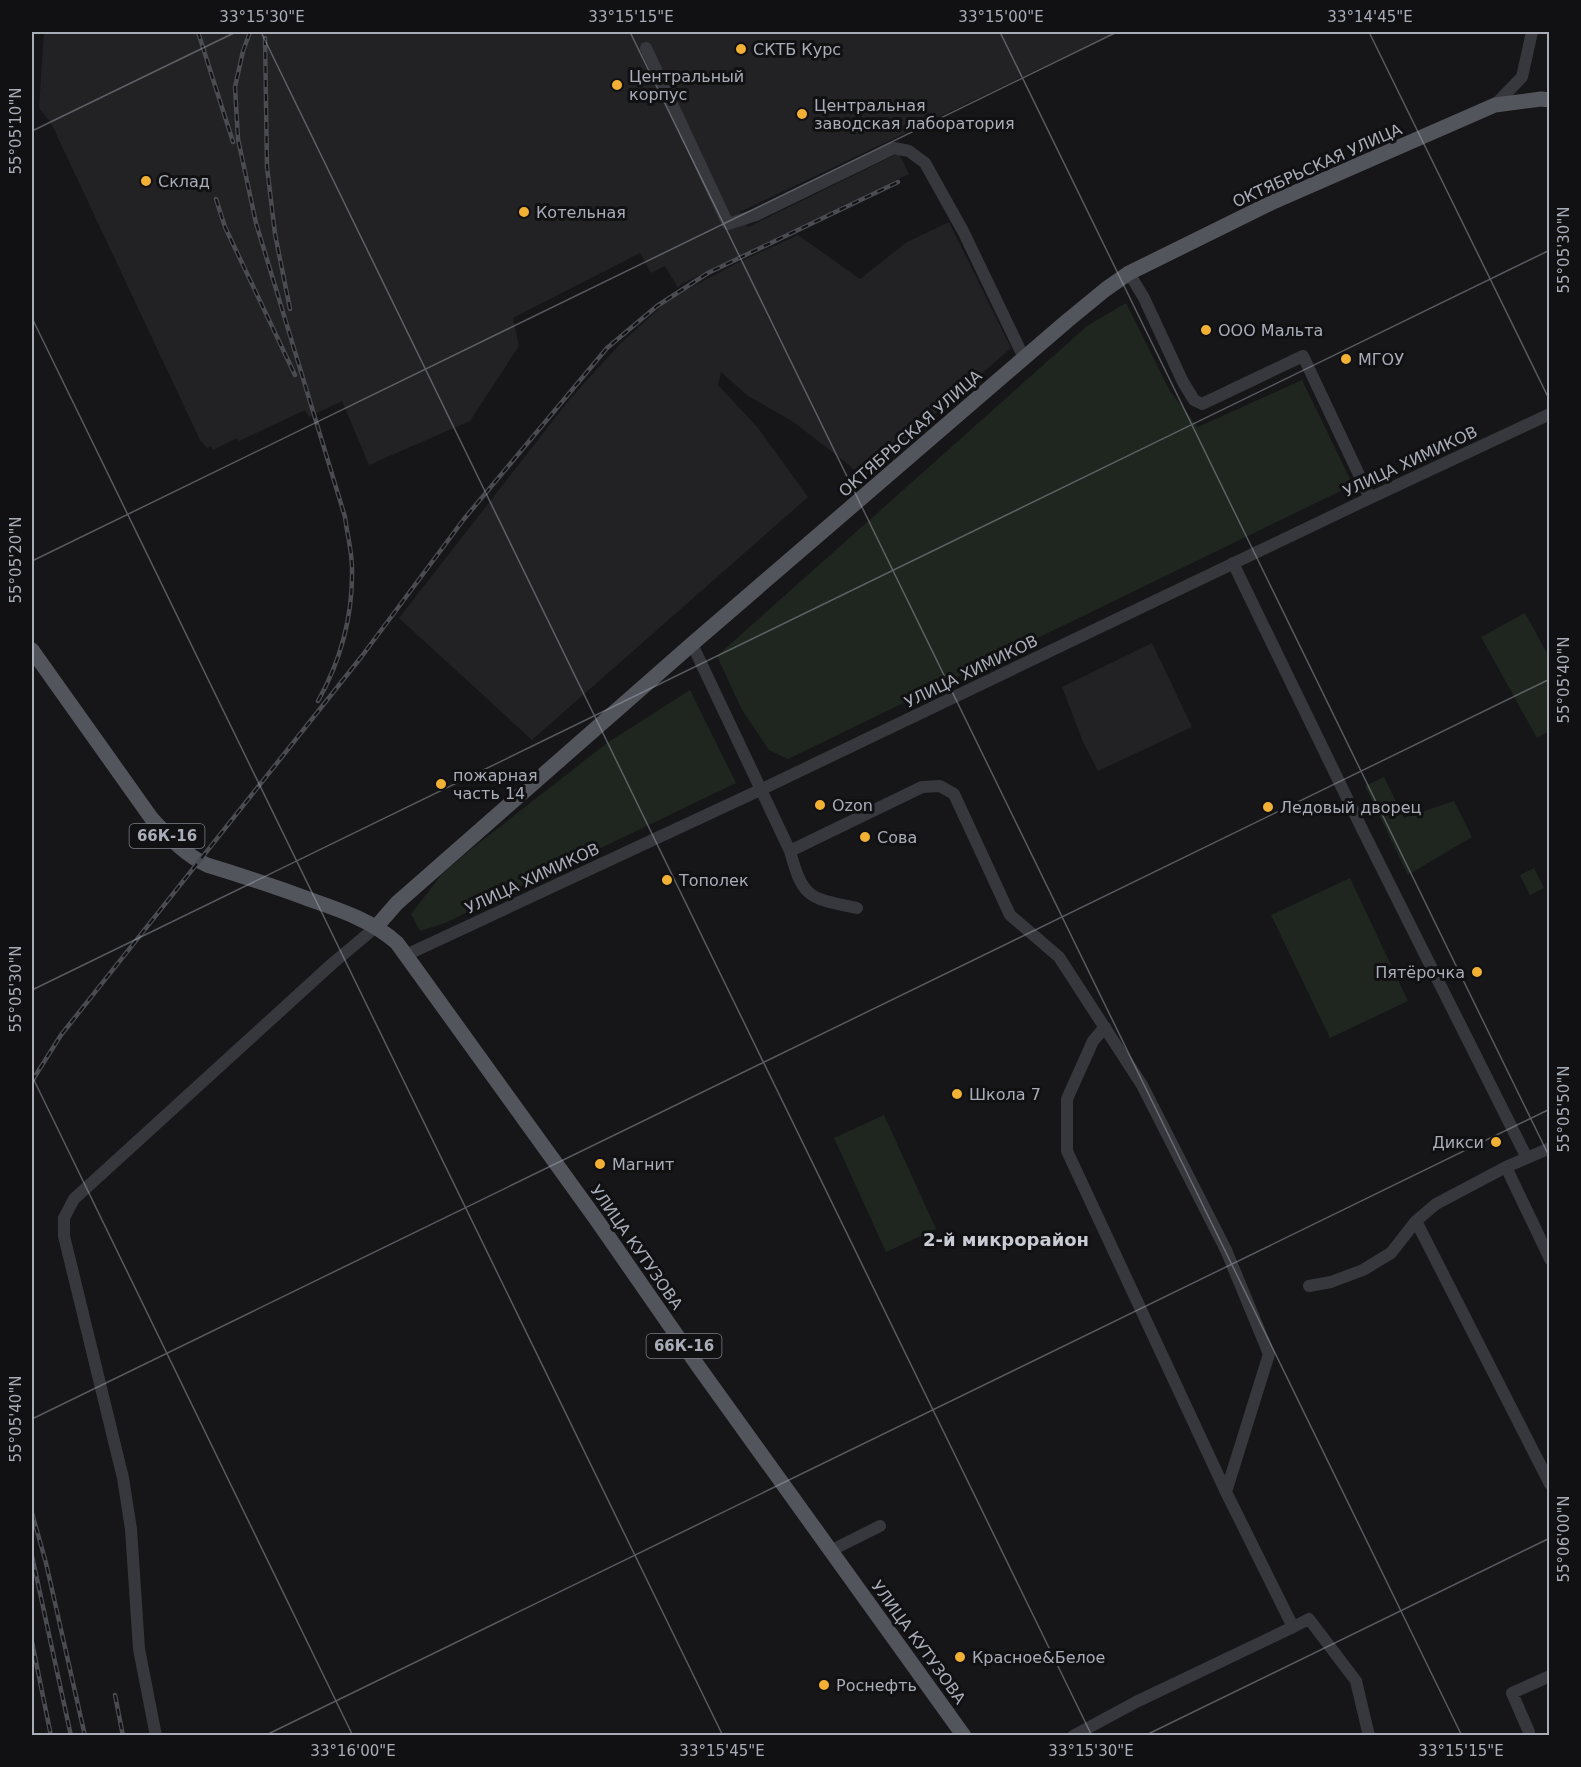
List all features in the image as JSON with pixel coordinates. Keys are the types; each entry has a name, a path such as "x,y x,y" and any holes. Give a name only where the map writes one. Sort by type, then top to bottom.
{"main road":[{"name":"ОКТЯБРЬСКАЯ УЛИЦА","path":"376,927 397,903 692,644 1106,289 1129,273 1271,203 1495,105 1550,100"},
{"name":"66К-16","path":"32,650 152,819 174,843 207,865 332,907 376,927 390,937 406,955"},
{"name":"УЛИЦА КУТУЗОВА","path":"406,955 964,1736"}],"street":[{"path":"1495,105 1522,77 1532,32"},
{"path":"646,48 728,224 756,215 894,148 909,151 925,163 963,231 1024,358"},
{"path":"1129,273 1144,298 1183,382 1194,400 1202,404 1303,356 1370,498"},
{"name":"УЛИЦА ХИМИКОВ","path":"406,955 760,790 1550,414"},
{"path":"1233,564 1369,843 1527,1158"},
{"path":"692,644 805,890 823,901 856,908"},
{"path":"789,851 922,787 940,786 954,794 1010,915 1059,957 1142,1085 1226,1250 1269,1354 1226,1492"},
{"path":"156,1736 139,1649 131,1529 123,1478 64,1236 64,1218 74,1199 325,970 376,927"},
{"path":"1105,1027 1093,1041 1067,1099 1067,1151 1226,1492 1293,1627"},
{"path":"1309,1286 1331,1282 1363,1270 1391,1253 1416,1221 1436,1204 1506,1167 1550,1148"},
{"path":"1506,1167 1550,1259"},
{"path":"1416,1221 1550,1484"},
{"path":"830,1551 880,1526"},
{"path":"1073,1736 1136,1702 1309,1619 1356,1681 1369,1736"},
{"path":"1529,1732 1512,1693 1550,1676"}],"shaded area":[{"path":"44,32 1116,32 740,212 748,227 899,153 909,174 681,284 678,288 665,266 651,273 640,253 513,318 519,346 470,421 369,465 342,401 309,417 305,410 239,441 237,438 213,450 211,446 207,448 200,440 51,123 39,108"},
{"path":"949,222 1011,348 862,478 848,464 792,421 748,396 721,372 718,385 758,428 808,497 532,740 399,618 569,400 621,343 671,298 737,263 798,235 860,279 907,242"},
{"path":"1126,303 1170,391 1198,427 1302,380 1353,485 788,759 769,750 742,710 717,656 1087,326"},
{"path":"1525,613 1549,657 1549,731 1537,738 1481,637"},
{"path":"1152,643 1192,727 1098,771 1083,742 1062,687"},
{"path":"690,690 736,783 445,923 420,931 411,914 442,874 607,743"},
{"path":"1384,777 1404,818 1454,801 1472,837 1408,875 1365,786"},
{"path":"1534,868 1544,888 1530,895 1520,875"},
{"path":"1350,878 1408,1001 1330,1038 1271,915"},
{"path":"884,1115 936,1229 886,1252 834,1138"}],"railway":[{"path":"198,32 233,142"},
{"path":"250,32 235,87 238,139 256,223 345,517 351,555 352,586 348,620 333,670 318,701"},
{"path":"265,38 267,167 275,234 290,309"},
{"path":"32,1081 61,1035 362,656 464,519 607,348 657,306 708,273 898,182"},
{"path":"216,199 225,227 295,375"},
{"path":"32,1513 46,1563 85,1736"},
{"path":"32,1556 71,1736"},
{"path":"32,1642 51,1736"},
{"path":"115,1695 123,1736"}],"place":[{"name":"СКТБ Курс","path":"741,49"},
{"name":"Центральный корпус","path":"617,85"},
{"name":"Центральная заводская лаборатория","path":"802,114"},
{"name":"Склад","path":"146,181"},
{"name":"Котельная","path":"524,212"},
{"name":"ООО Мальта","path":"1206,330"},
{"name":"МГОУ","path":"1346,359"},
{"name":"пожарная часть 14","path":"441,784"},
{"name":"Ozon","path":"820,805"},
{"name":"Ледовый дворец","path":"1268,807"},
{"name":"Сова","path":"865,837"},
{"name":"Тополек","path":"667,880"},
{"name":"Пятёрочка","path":"1477,972"},
{"name":"Школа 7","path":"957,1094"},
{"name":"Дикси","path":"1496,1142"},
{"name":"Магнит","path":"600,1164"},
{"name":"Красное&Белое","path":"960,1657"},
{"name":"Роснефть","path":"824,1685"}],"district":[{"name":"2-й микрорайон","path":"1006,1240"}]}
